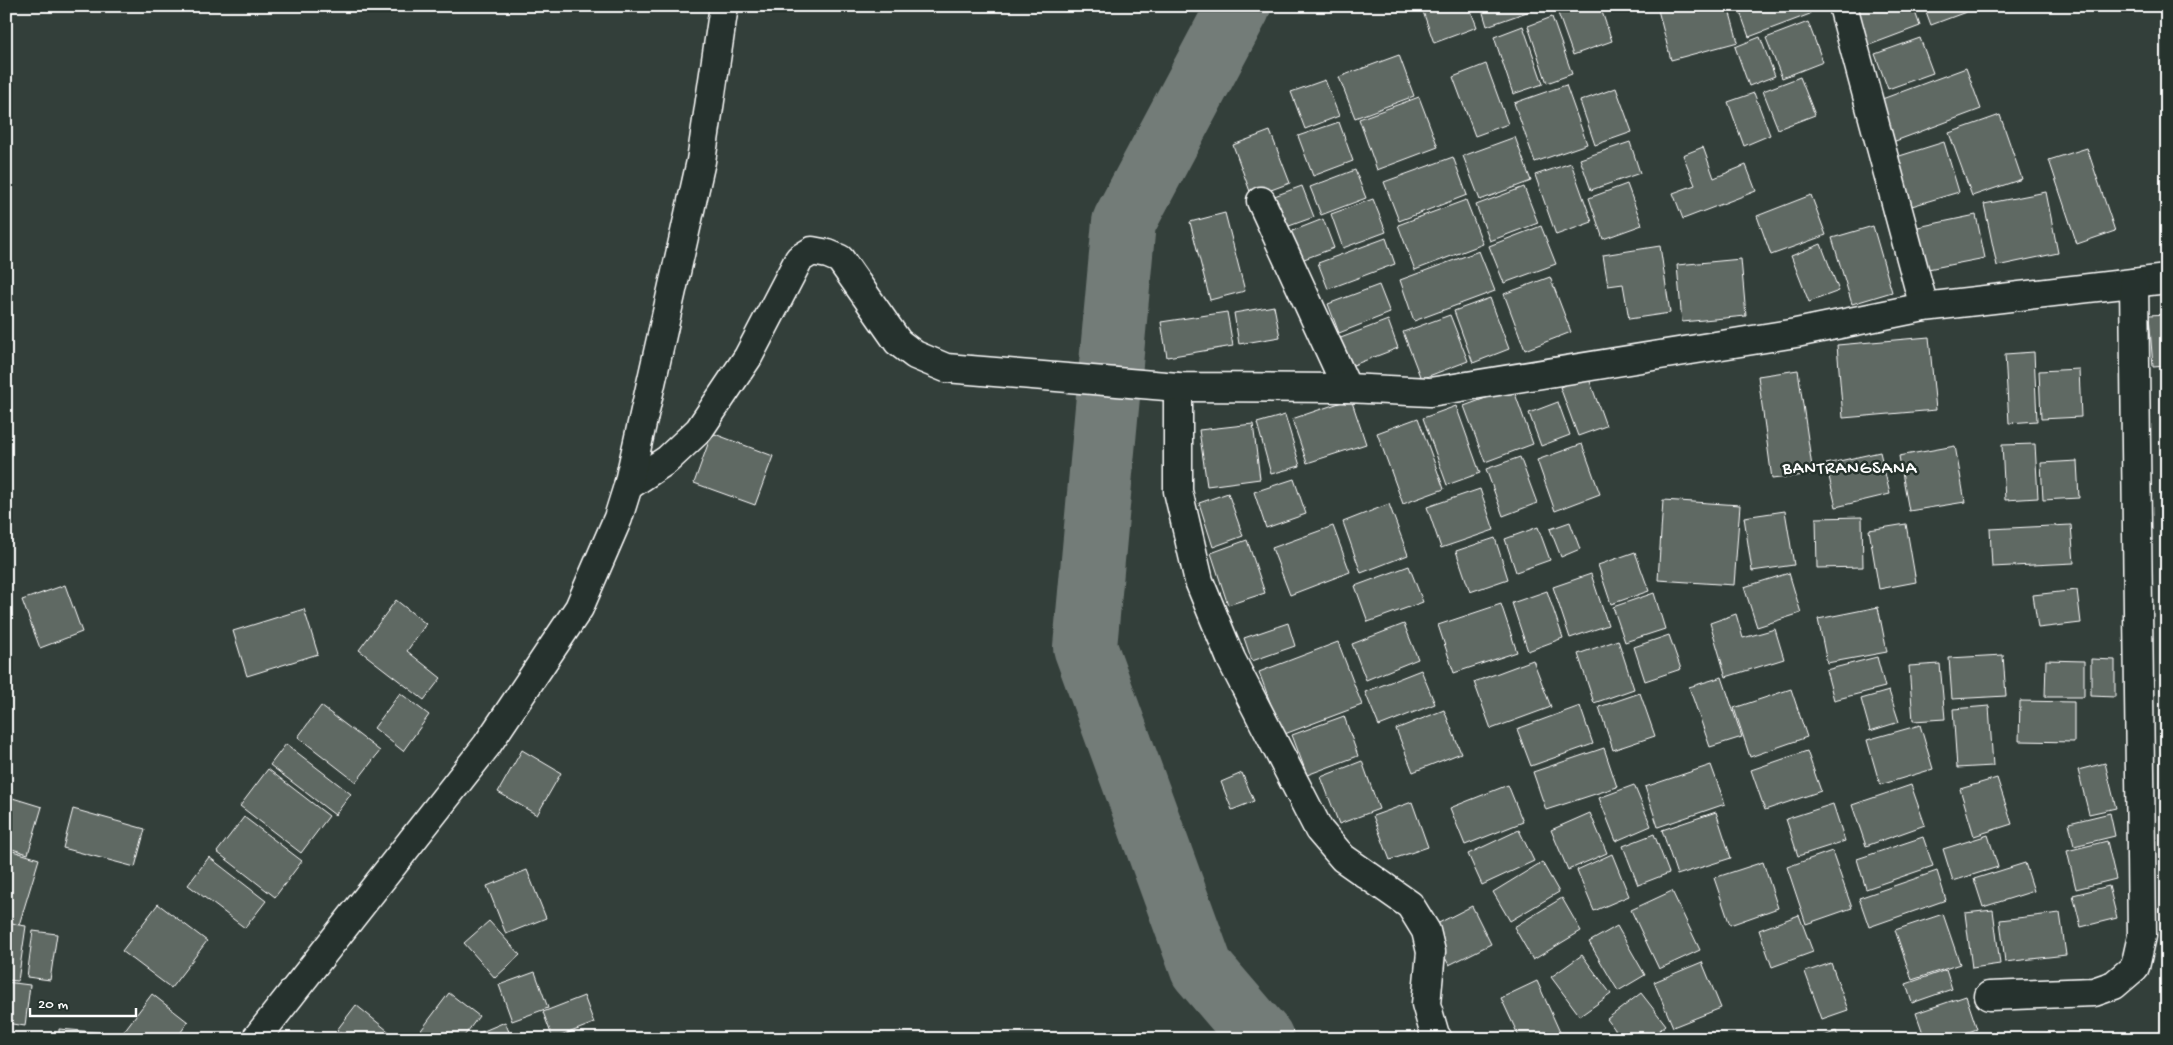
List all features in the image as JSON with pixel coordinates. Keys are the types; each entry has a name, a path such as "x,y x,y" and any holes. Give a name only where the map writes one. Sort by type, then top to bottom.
{"street":[{"path":"256,1039 487,745 579,608 618,518 628,486 702,161 724,6"},
{"path":"1843,6 1924,307"},
{"path":"1261,201 1346,388"},
{"path":"628,486 667,460 699,430 748,357 799,259 812,251 828,254 840,259 898,342 915,355 946,368 1132,385 1178,387 1346,388 1430,392 1796,333 1924,307 2167,278"},
{"path":"1989,996 2094,992 2114,985 2135,968 2142,936 2134,282"},
{"path":"1178,387 1178,491 1199,581 1231,660 1319,830 1343,858 1410,905 1426,931 1431,952 1426,1004 1435,1035 1438,1039"}],"building":[{"path":"1421,6 1469,6 1477,27 1434,43"},
{"path":"1481,6 1544,6 1487,26"},
{"path":"1577,6 1600,6 1612,41 1573,55 1558,13"},
{"path":"1657,6 1728,6 1738,42 1671,60"},
{"path":"1738,6 1807,6 1810,14 1749,37"},
{"path":"1848,6 1913,6 1920,26 1864,47"},
{"path":"1924,6 1973,6 1974,9 1931,25"},
{"path":"1552,17 1572,74 1547,83 1528,26"},
{"path":"1808,22 1823,62 1782,78 1766,38"},
{"path":"1523,26 1543,84 1513,94 1494,37"},
{"path":"1760,37 1775,76 1749,86 1735,47"},
{"path":"1920,38 1933,73 1888,89 1875,54"},
{"path":"1399,55 1414,96 1355,118 1339,77"},
{"path":"1486,64 1508,124 1475,136 1453,77"},
{"path":"1966,68 1981,109 1890,143 1874,102"},
{"path":"1800,77 1815,115 1778,129 1763,91"},
{"path":"1325,80 1339,116 1305,129 1291,92"},
{"path":"1566,85 1587,144 1535,162 1514,103"},
{"path":"1616,88 1632,132 1595,145 1580,101"},
{"path":"1754,93 1770,135 1744,146 1728,102"},
{"path":"1419,97 1438,147 1377,170 1359,119"},
{"path":"2000,115 2022,179 1972,196 1949,133"},
{"path":"1339,122 1353,161 1313,176 1298,136"},
{"path":"1270,131 1290,183 1252,197 1233,145"},
{"path":"1515,137 1531,181 1480,200 1463,156"},
{"path":"1630,142 1640,173 1591,190 1580,159"},
{"path":"1944,142 1959,192 1905,208 1890,159"},
{"path":"1703,147 1714,178 1746,165 1756,191 1683,219 1673,193 1695,185 1683,155"},
{"path":"2087,148 2115,231 2077,244 2049,160"},
{"path":"1453,157 1467,195 1399,221 1384,182"},
{"path":"1571,163 1592,222 1556,235 1535,175"},
{"path":"1355,170 1366,198 1321,215 1310,187"},
{"path":"1627,184 1642,225 1603,239 1589,198"},
{"path":"1302,186 1314,217 1278,230 1266,199"},
{"path":"1524,187 1538,223 1490,241 1476,205"},
{"path":"2046,192 2058,253 1997,266 1984,204"},
{"path":"1811,195 1826,235 1771,255 1757,216"},
{"path":"1373,199 1386,232 1343,248 1331,214"},
{"path":"1466,200 1483,244 1415,270 1398,225"},
{"path":"1225,213 1245,291 1210,300 1190,222"},
{"path":"1976,215 1985,258 1923,270 1913,228"},
{"path":"1323,219 1334,248 1293,263 1282,235"},
{"path":"1541,226 1556,264 1504,283 1489,246"},
{"path":"1873,226 1892,292 1852,304 1832,238"},
{"path":"1386,238 1395,264 1328,289 1318,263"},
{"path":"1821,244 1839,291 1809,302 1791,256"},
{"path":"1660,246 1670,313 1629,319 1623,284 1608,286 1603,255"},
{"path":"1479,251 1495,291 1414,321 1400,280"},
{"path":"1741,259 1746,316 1682,322 1677,265"},
{"path":"1550,277 1571,332 1525,350 1504,294"},
{"path":"1379,285 1390,313 1339,333 1328,304"},
{"path":"1490,298 1509,349 1473,363 1454,311"},
{"path":"1274,306 1280,337 1239,344 1234,313"},
{"path":"1227,312 1233,346 1167,357 1161,322"},
{"path":"2167,314 2167,366 2153,367 2149,315"},
{"path":"1450,315 1468,361 1421,379 1403,332"},
{"path":"1388,320 1398,348 1348,367 1338,339"},
{"path":"1929,337 1936,410 1843,418 1837,345"},
{"path":"2034,352 2037,421 2009,423 2005,354"},
{"path":"2079,369 2081,417 2041,419 2039,371"},
{"path":"1798,370 1813,474 1772,479 1758,376"},
{"path":"1588,376 1606,426 1578,436 1560,387"},
{"path":"1513,388 1533,444 1485,462 1464,406"},
{"path":"1351,399 1366,444 1307,463 1292,419"},
{"path":"1558,402 1570,435 1541,446 1529,413"},
{"path":"1456,406 1480,473 1447,485 1423,418"},
{"path":"1285,415 1300,466 1271,474 1257,423"},
{"path":"1418,418 1444,489 1403,504 1377,433"},
{"path":"1253,424 1260,479 1207,486 1199,430"},
{"path":"712,433 773,456 755,505 694,483"},
{"path":"1582,444 1600,494 1555,511 1537,460"},
{"path":"2035,444 2038,498 2005,500 2002,445"},
{"path":"1955,446 1965,502 1909,511 1899,456"},
{"path":"1880,452 1890,494 1836,507 1826,464"},
{"path":"1520,457 1537,503 1503,516 1486,469"},
{"path":"2077,461 2079,498 2043,500 2041,463"},
{"path":"1294,479 1306,514 1266,528 1254,492"},
{"path":"1480,489 1494,530 1441,548 1427,507"},
{"path":"1228,493 1243,536 1213,547 1199,503"},
{"path":"1663,500 1740,505 1734,585 1658,580"},
{"path":"1389,504 1408,555 1361,573 1343,522"},
{"path":"1785,511 1794,565 1752,571 1744,517"},
{"path":"1862,517 1863,567 1817,568 1816,518"},
{"path":"1570,522 1580,549 1561,557 1550,529"},
{"path":"1906,524 1916,582 1879,589 1869,530"},
{"path":"2071,525 2074,563 1992,567 1990,529"},
{"path":"1333,526 1350,572 1290,595 1272,548"},
{"path":"1538,527 1550,560 1516,572 1505,539"},
{"path":"1495,538 1508,579 1470,592 1456,551"},
{"path":"1247,540 1265,593 1228,605 1211,553"},
{"path":"1635,552 1649,591 1611,604 1598,565"},
{"path":"1409,566 1423,602 1368,622 1355,586"},
{"path":"1789,573 1801,613 1757,627 1744,587"},
{"path":"1591,574 1608,625 1570,638 1553,587"},
{"path":"65,585 82,632 40,648 22,600"},
{"path":"2077,590 2081,623 2038,628 2033,595"},
{"path":"1547,591 1563,638 1528,651 1512,603"},
{"path":"1654,593 1665,629 1625,642 1613,607"},
{"path":"396,600 426,624 407,651 441,678 424,700 359,650"},
{"path":"1501,604 1517,652 1454,673 1438,625"},
{"path":"1878,607 1887,652 1827,663 1818,619"},
{"path":"304,609 318,654 247,676 233,631"},
{"path":"1736,614 1743,638 1775,629 1784,659 1726,677 1710,623"},
{"path":"1288,623 1295,646 1252,661 1244,638"},
{"path":"1404,624 1418,659 1366,680 1352,644"},
{"path":"1669,635 1681,669 1645,681 1634,647"},
{"path":"1618,640 1634,689 1594,703 1578,654"},
{"path":"1338,642 1362,705 1282,735 1259,672"},
{"path":"2003,655 2006,696 1952,699 1949,658"},
{"path":"1877,657 1885,687 1834,700 1826,670"},
{"path":"2091,659 2115,660 2115,697 2091,696"},
{"path":"1533,660 1551,707 1491,729 1474,682"},
{"path":"2046,660 2084,661 2084,697 2045,697"},
{"path":"1940,664 1945,719 1913,721 1909,666"},
{"path":"1421,670 1435,704 1379,726 1365,692"},
{"path":"1722,677 1742,737 1710,747 1689,687"},
{"path":"1791,689 1807,737 1750,757 1734,708"},
{"path":"1889,691 1899,722 1870,731 1861,699"},
{"path":"400,693 429,715 403,751 374,728"},
{"path":"1640,693 1655,736 1613,750 1599,707"},
{"path":"2020,701 2074,702 2074,742 2019,741"},
{"path":"321,706 380,751 356,782 298,737"},
{"path":"1580,706 1593,744 1531,766 1517,729"},
{"path":"1989,706 1993,766 1957,768 1953,709"},
{"path":"1444,710 1461,753 1413,772 1396,729"},
{"path":"1344,716 1358,756 1307,775 1292,735"},
{"path":"1920,725 1933,769 1880,785 1867,740"},
{"path":"286,744 351,794 335,815 270,765"},
{"path":"1604,748 1617,787 1546,810 1533,772"},
{"path":"522,750 561,773 537,815 498,792"},
{"path":"1807,751 1821,791 1765,810 1751,770"},
{"path":"1362,761 1379,809 1339,824 1321,777"},
{"path":"2105,763 2116,808 2089,814 2078,770"},
{"path":"1711,765 1725,804 1658,827 1645,787"},
{"path":"268,769 329,816 301,853 240,806"},
{"path":"1242,773 1254,801 1232,810 1221,782"},
{"path":"1997,778 2012,824 1974,836 1960,789"},
{"path":"1508,785 1523,822 1465,845 1450,808"},
{"path":"1634,785 1651,826 1616,841 1599,798"},
{"path":"1911,785 1925,825 1866,846 1852,805"},
{"path":"6,796 42,807 28,854 6,847"},
{"path":"1412,802 1428,847 1390,860 1373,816"},
{"path":"1833,804 1845,841 1798,856 1786,819"},
{"path":"73,809 145,829 135,867 63,848"},
{"path":"1716,812 1731,858 1677,875 1662,830"},
{"path":"1590,813 1607,853 1568,870 1551,830"},
{"path":"2110,813 2115,836 2074,846 2069,823"},
{"path":"244,817 302,861 275,897 217,852"},
{"path":"1519,830 1534,861 1482,885 1468,854"},
{"path":"1654,834 1669,873 1638,885 1623,846"},
{"path":"1988,835 1998,867 1953,881 1943,849"},
{"path":"1923,837 1933,866 1866,889 1857,859"},
{"path":"2107,841 2116,879 2076,889 2067,851"},
{"path":"6,849 39,859 19,925 6,921"},
{"path":"1832,851 1852,908 1806,924 1787,867"},
{"path":"1612,854 1629,896 1594,911 1577,870"},
{"path":"209,857 266,901 245,928 188,885"},
{"path":"1542,862 1559,892 1510,921 1493,892"},
{"path":"1763,862 1778,908 1730,925 1714,878"},
{"path":"2025,863 2034,891 1983,907 1974,879"},
{"path":"527,870 546,918 506,934 487,886"},
{"path":"1937,871 1946,900 1869,927 1859,898"},
{"path":"2109,886 2117,918 2081,927 2073,895"},
{"path":"1672,891 1700,950 1659,969 1631,910"},
{"path":"1562,898 1581,931 1533,960 1514,927"},
{"path":"158,904 207,941 171,988 122,951"},
{"path":"1472,906 1491,944 1449,965 1429,928"},
{"path":"1993,910 2000,964 1972,968 1965,913"},
{"path":"2060,913 2066,955 2005,962 2000,920"},
{"path":"1943,914 1960,964 1912,980 1895,930"},
{"path":"1799,915 1813,952 1772,967 1759,930"},
{"path":"489,921 520,955 495,978 464,943"},
{"path":"6,923 26,926 18,981 6,980"},
{"path":"1617,926 1645,975 1618,991 1589,942"},
{"path":"33,931 57,934 50,980 27,977"},
{"path":"1582,955 1611,994 1580,1016 1551,977"},
{"path":"1702,962 1721,1008 1673,1027 1654,982"},
{"path":"1831,963 1848,1010 1822,1019 1805,972"},
{"path":"1946,970 1952,989 1912,1003 1906,984"},
{"path":"535,972 548,1008 512,1021 499,985"},
{"path":"1537,981 1563,1039 1520,1039 1501,998"},
{"path":"6,982 30,985 25,1026 6,1023"},
{"path":"449,993 479,1016 462,1039 427,1039 419,1033"},
{"path":"1641,993 1666,1025 1649,1039 1622,1039 1607,1019"},
{"path":"152,994 188,1022 176,1039 126,1039 121,1035"},
{"path":"584,996 594,1023 553,1039 543,1012"},
{"path":"1966,996 1977,1029 1949,1039 1925,1039 1916,1013"},
{"path":"356,1005 398,1039 347,1039 337,1030"},
{"path":"505,1022 512,1039 474,1039 472,1036"},
{"path":"59,1029 107,1033 106,1039 59,1039"},
{"path":"1836,1031 1839,1039 1818,1039"}],"waterway":[{"path":"1239,6 1124,222 1085,647 1202,969 1262,1039"}],"district":[{"name":"BANTRANGSANA","path":"1850,469"}]}
